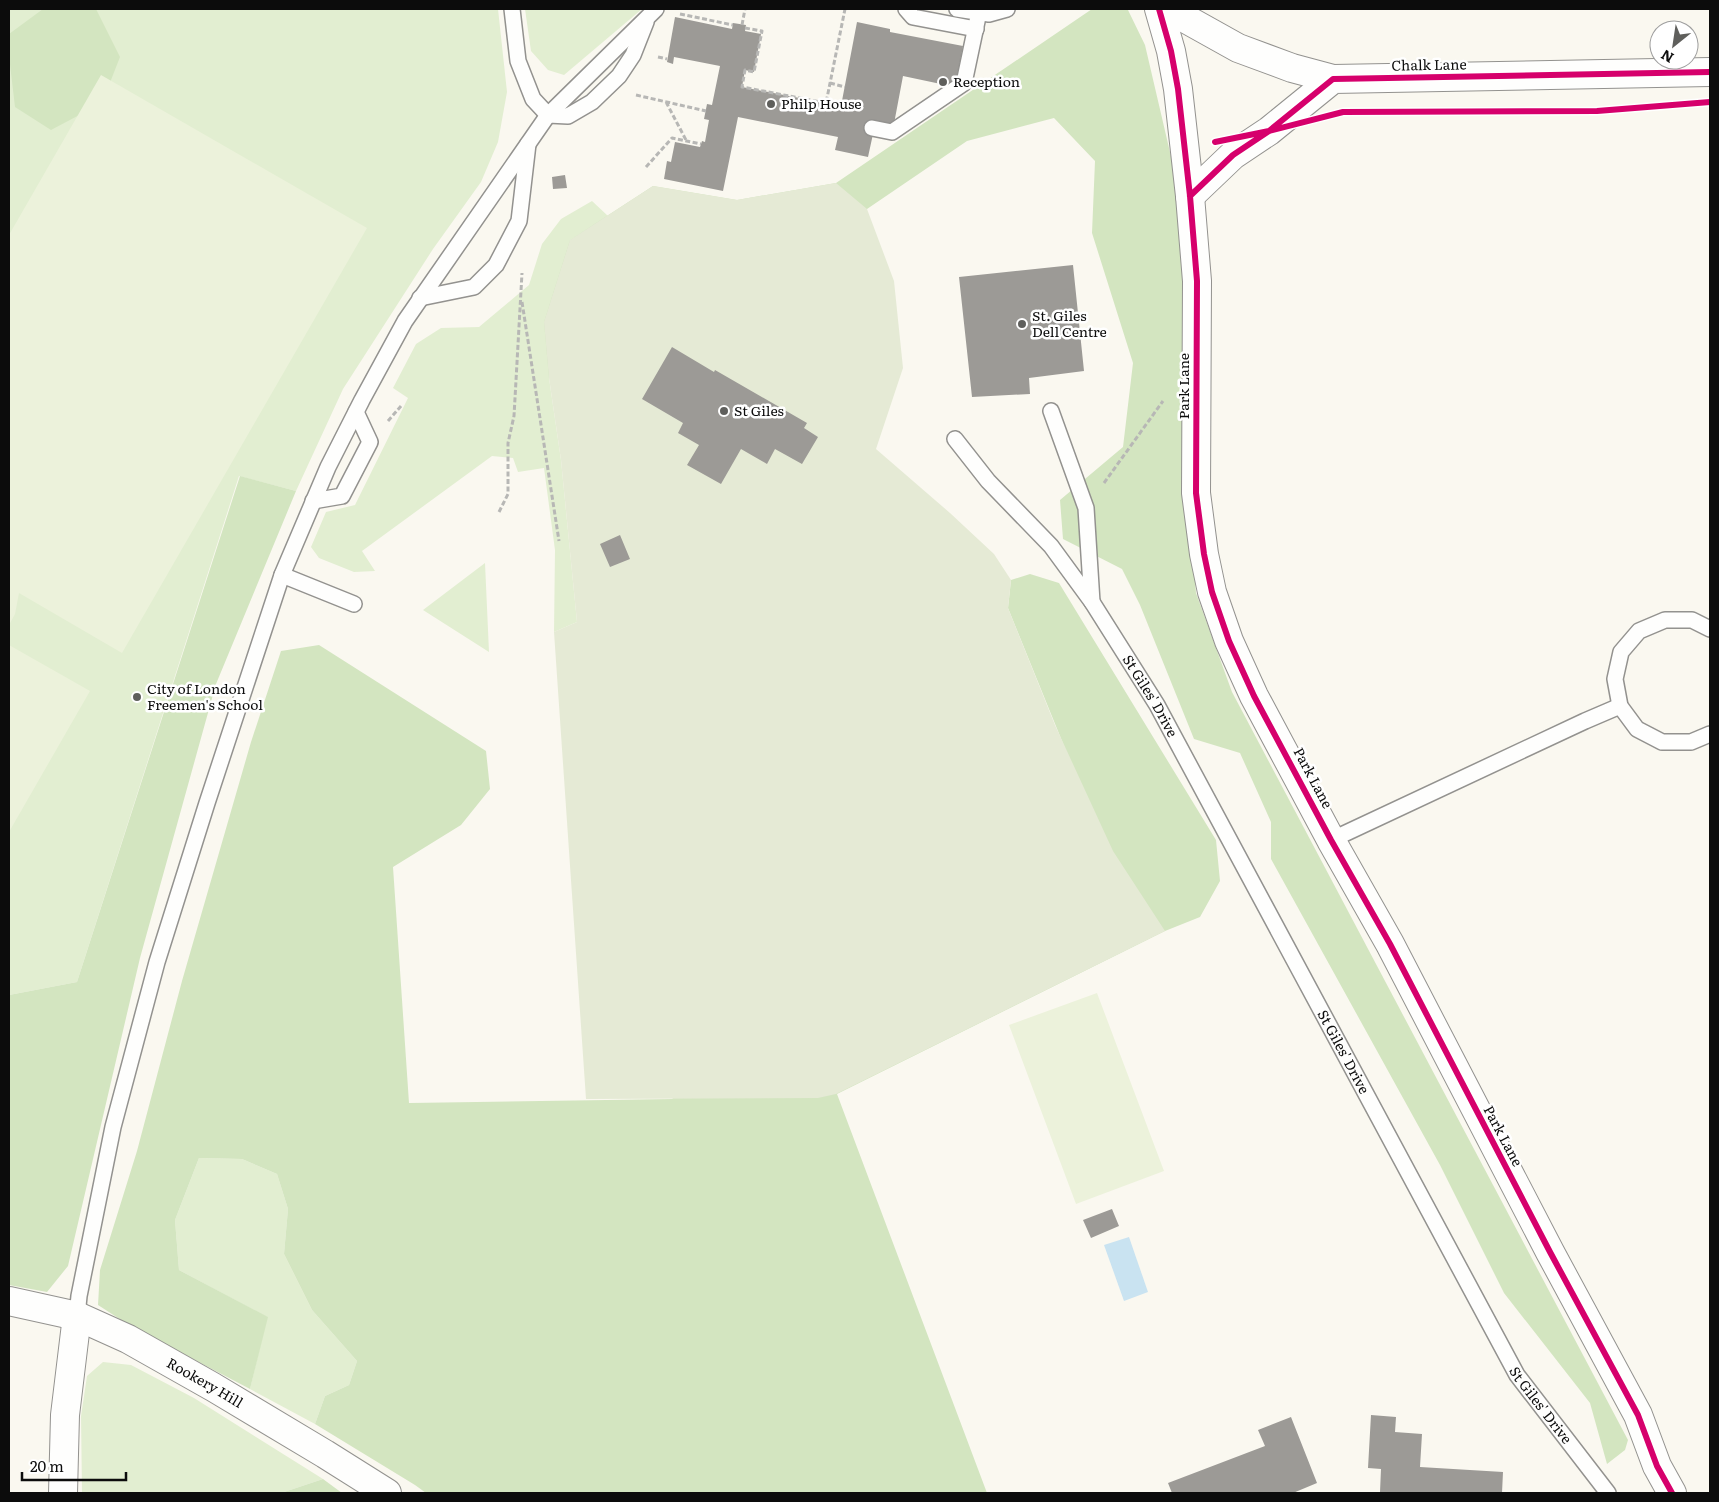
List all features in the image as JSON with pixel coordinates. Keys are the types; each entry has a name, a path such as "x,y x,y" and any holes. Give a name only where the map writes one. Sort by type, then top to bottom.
{"street":[{"name":"Park Lane","path":"1159,9 1171,51 1178,89 1190,196 1196,281 1196,493 1204,554 1212,592 1229,641 1254,696 1331,840 1390,944 1550,1252 1638,1415 1657,1466 1672,1493"},
{"name":"Chalk Lane","path":"1168,9 1238,48 1292,68 1333,79 1710,72"},
{"path":"1190,196 1233,155 1269,131 1333,79"},
{"name":"Rookery Hill","path":"9,1301 77,1316 128,1339 325,1454 386,1493"},
{"path":"63,1493 65,1415 77,1316"}],"lane":[{"path":"512,9 518,61 533,99 548,114 568,116 592,102 619,76 633,54 652,12"},
{"path":"906,9 913,17 976,29"},
{"path":"957,9 984,13 1007,9"},
{"path":"77,1316 79,1296 113,1127 158,962 207,803 282,575 313,502 356,412 405,321 420,298 548,114 652,12"},
{"path":"872,128 892,132 964,83 976,29 984,13"},
{"path":"420,298 474,287 496,265 519,222 528,143"},
{"name":"St Giles' Drive","path":"1051,411 1086,508 1092,602"},
{"path":"313,502 342,496 370,442 356,412"},
{"name":"St Giles' Drive","path":"956,439 988,481 1051,546 1092,602 1158,705 1517,1375 1608,1493"},
{"path":"282,575 354,604"},
{"path":"1710,629 1692,620 1664,620 1639,631 1621,652 1615,679 1620,706 1637,729 1662,742 1690,742 1710,734"},
{"path":"1331,840 1620,706"}],"path":[{"path":"742,25 744,9"},
{"path":"745,28 762,31 754,72 745,70 742,87 826,103 845,9"},
{"path":"679,14 733,26"},
{"path":"659,57 668,59"},
{"path":"830,83 844,87"},
{"path":"630,93 706,111"},
{"path":"666,102 686,140"},
{"path":"646,167 672,138 701,144"},
{"path":"499,512 508,494 508,443 514,416 523,265"},
{"path":"521,294 559,540"},
{"path":"1086,508 1163,402"}],"green space":[{"path":"9,9 498,9 507,92 498,142 481,182 433,249 343,389 296,491 239,476 77,982 9,995"},
{"path":"43,9 96,9 120,57 102,103 51,130 15,107 9,56 9,34"},
{"path":"525,9 642,9 564,75 548,70 531,51"},
{"path":"1092,9 1128,10 1145,45 1176,178 1185,295 1187,489 1196,593 1232,692 1628,1440 1625,1450 1607,1464 1590,1403 1504,1293 1440,1165 1271,859 1271,822 1240,753 1194,739 1140,605 1122,569 1063,539 1060,500 1123,447 1133,363 1092,233 1095,161 1054,118 967,141 867,209 794,255 549,378 544,322 570,240 653,186 737,200 836,183"},
{"path":"101,75 367,228 122,653 19,593 15,614 9,625 9,235"},
{"path":"836,183 867,209 894,281 903,368 876,449 994,554 1011,580 1008,608 1055,725 1113,851 1165,931 836,1094 818,1098 586,1099 554,632 577,622 561,460 549,378 544,322 570,240 653,186 737,200"},
{"path":"592,201 608,216 570,240 549,378 561,460 577,622 554,632 555,550 544,468 518,472 513,458 492,456 362,551 375,571 354,572 319,558 311,547 326,512 355,505 408,398 393,388 416,344 441,328 479,327 529,285 542,244 561,219"},
{"path":"240,476 296,491 216,684 140,958 68,1266 47,1292 9,1285 9,995 77,982"},
{"path":"485,563 489,652 423,610"},
{"path":"1030,574 1059,583 1216,840 1220,881 1200,917 1165,931 837,1094 987,1493 426,1493 315,1424 325,1396 349,1385 357,1361 312,1310 284,1254 288,1209 277,1174 242,1159 199,1158 175,1220 179,1270 268,1317 250,1389 132,1327 98,1305 100,1270 137,1151 182,981 251,742 281,651 319,645 486,751 490,789 461,825 393,867 409,1103 672,1099 1064,746 1008,608 1011,580"},
{"path":"9,645 90,691 9,832"},
{"path":"1097,993 1164,1171 1076,1204 1009,1025"},
{"path":"199,1158 242,1159 277,1174 288,1209 284,1254 312,1310 357,1361 349,1385 325,1396 315,1424 250,1389 267,1317 179,1270 175,1220"},
{"path":"103,1362 131,1365 194,1398 323,1479 281,1493 82,1493 81,1416 87,1376"},
{"path":"323,1479 342,1493 281,1493"}],"water":[{"path":"1129,1237 1148,1292 1124,1301 1104,1245"}],"building":[{"name":"Philp House","path":"675,17 732,29 733,23 746,25 745,31 761,34 754,72 745,70 742,87 841,106 857,22 890,29 890,32 963,46 955,87 903,76 893,129 873,134 868,157 835,150 838,137 738,117 723,191 664,179 667,161 671,162 675,142 700,147 702,141 705,142 709,120 704,119 707,104 712,105 720,66 674,57 673,64 667,62"},
{"path":"565,175 567,188 553,189 552,177"},
{"name":"St. Giles Dell Centre","path":"1073,265 1084,371 1029,378 1030,394 972,397 959,277"},
{"name":"St Giles","path":"672,347 807,423 804,428 818,437 802,464 775,449 767,464 741,449 721,484 687,465 699,445 678,433 683,423 642,399"},
{"path":"620,535 630,559 610,567 600,544"},
{"path":"1112,1209 1119,1226 1091,1238 1083,1220"},
{"path":"1371,1415 1396,1417 1395,1432 1422,1434 1420,1467 1503,1472 1502,1493 1380,1492 1381,1469 1368,1468"},
{"path":"1291,1417 1317,1483 1293,1493 1172,1493 1168,1483 1265,1446 1258,1430"}],"cycle path":[{"path":"1159,9 1171,51 1178,89 1190,196 1197,281 1196,493 1204,554 1212,592 1229,641 1254,696 1331,840 1390,944 1550,1252 1638,1415 1657,1466 1672,1493"},
{"path":"1190,196 1233,155 1269,131 1333,79 1710,72"},
{"path":"1215,142 1269,131 1343,112 1597,111 1710,102"}],"place":[{"name":"Reception","path":"943,82"},
{"name":"Philp House","path":"771,104"},
{"name":"St. Giles Dell Centre","path":"1022,324"},
{"name":"St Giles","path":"724,411"},
{"name":"City of London Freemen's School","path":"137,697"}]}
